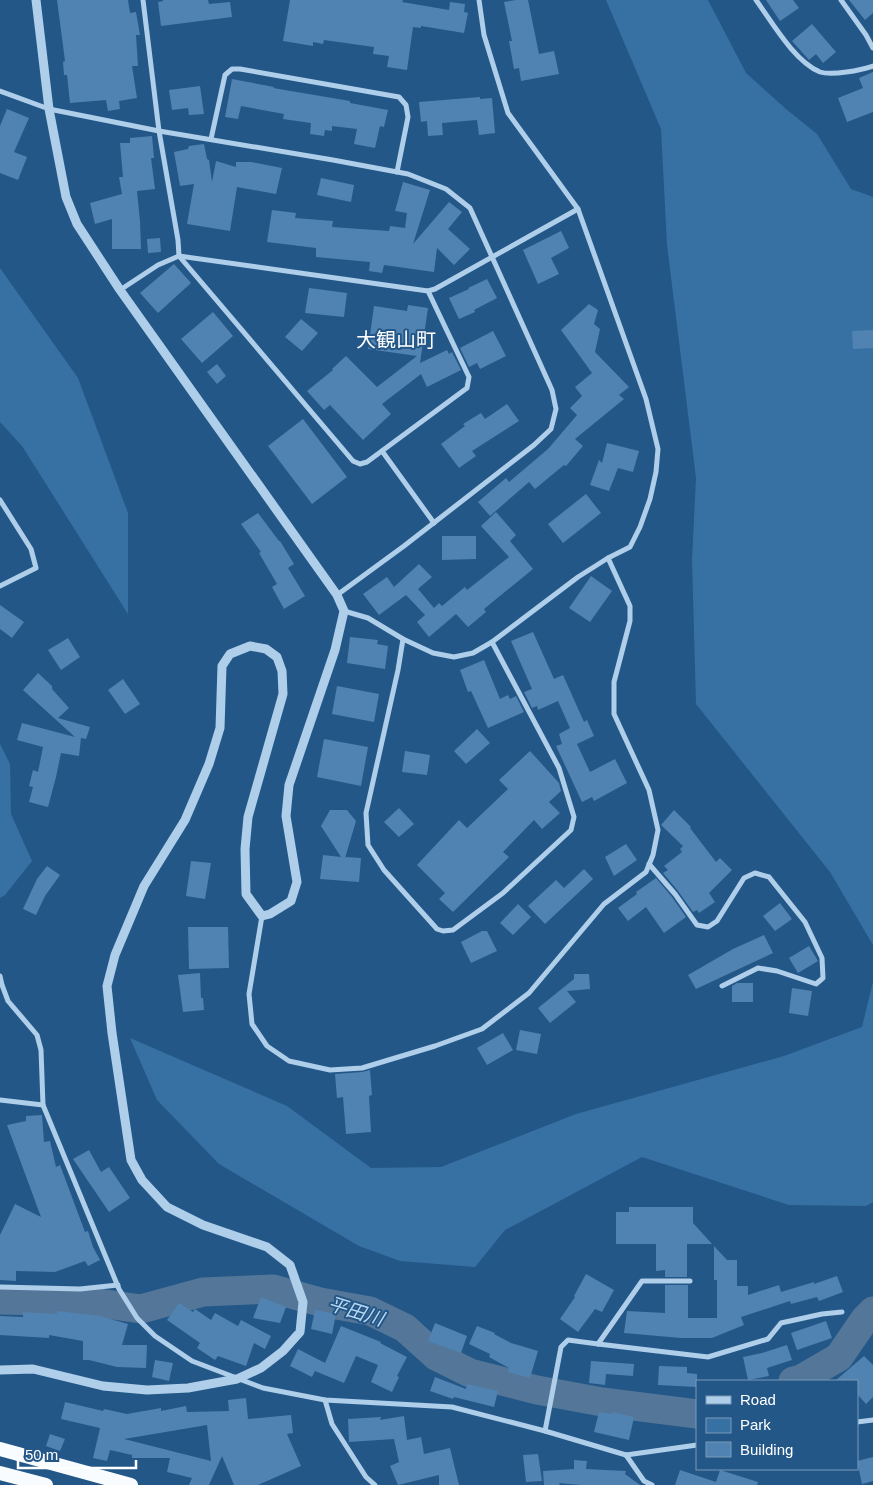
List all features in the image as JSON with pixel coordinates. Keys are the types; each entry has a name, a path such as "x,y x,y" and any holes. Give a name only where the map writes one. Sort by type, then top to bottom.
{"highway":[{"path":"0,1449 131,1485"},
{"path":"0,1473 46,1485"}],"street":[{"path":"36,0 50,110 66,197 78,224 120,290 336,595 344,611 335,650 289,785 286,816 297,882 291,901 270,914 262,916"},
{"path":"143,0 159,131 178,240 179,256 353,461 360,464 367,462 467,388 469,377 428,291"},
{"path":"344,611 368,618 403,639 434,653 454,657 473,653 492,642 578,576 630,547 640,527 650,499 656,472 658,449 646,399 578,209 508,113 484,35 479,0"},
{"path":"756,0 797,57 820,72 845,73 873,66"},
{"path":"841,0 873,48"},
{"path":"211,139 225,74 232,69 399,97 406,105 408,116 397,172"},
{"path":"0,91 50,110 408,174 446,189 470,208 552,390 556,409 551,429 534,445 434,523 336,595"},
{"path":"120,290 158,265 179,256 428,291 492,258 578,209"},
{"path":"382,451 434,523"},
{"path":"0,500 31,549 36,568 0,586"},
{"path":"0,1370 33,1368 103,1386 147,1390 188,1388 237,1379 261,1368 283,1351 300,1332 303,1302 290,1265 267,1247 204,1226 167,1207 142,1180 131,1160 107,986 115,955 144,886 185,820 209,764 220,728 222,666 230,654 250,646 266,649 278,656 282,671 283,694 248,817 245,849 246,894 262,916 249,994 252,1024 267,1046 290,1061 330,1070 362,1068 435,1046 482,1029 529,993 604,904 646,872 653,855 658,830 649,790 614,714 614,682 630,621 630,606 608,558"},
{"path":"403,639 398,670 366,813 368,845 384,870 436,929 443,931 453,930 503,894 571,830 574,817 559,768 492,642"},
{"path":"649,864 676,894 697,926 708,927 717,921 744,878 755,873 769,877 805,922 822,958 823,978 816,984 777,971 758,968 722,986"},
{"path":"0,976 8,1001 37,1035 41,1050 43,1105 118,1285 137,1318 155,1336 192,1361 264,1388 325,1400 452,1407 545,1431 626,1455 696,1445"},
{"path":"0,1100 43,1105"},
{"path":"598,1344 642,1281 690,1281"},
{"path":"0,1287 80,1288 118,1285"},
{"path":"545,1431 561,1347 568,1340 708,1357 768,1339 781,1323 822,1314 842,1312"},
{"path":"325,1400 332,1424 366,1477 375,1485"},
{"path":"858,1422 873,1420"},
{"path":"626,1455 644,1481 652,1485"}],"green space":[{"path":"606,0 708,0 746,73 817,134 851,189 873,197 873,945 830,872 696,704 692,560 696,478 667,245 661,129"},
{"path":"0,268 78,378 128,513 128,614 22,446 0,422"},
{"path":"0,744 10,764 11,814 32,861 5,895 0,898"},
{"path":"873,982 873,1202 866,1206 789,1205 642,1157 505,1230 475,1267 400,1261 359,1246 219,1164 157,1100 130,1038 287,1106 371,1168 441,1167 576,1114 784,1056 862,1027"}],"building":[{"path":"57,0 128,0 130,13 136,12 140,35 136,35 138,66 132,66 137,98 119,101 120,109 108,111 106,100 70,103 67,75 64,75 63,62 65,61"},
{"path":"163,0 208,0 209,4 230,2 232,17 161,26 158,2"},
{"path":"290,0 403,0 402,2 449,10 450,2 465,4 464,12 468,13 464,33 421,26 421,28 413,27 407,70 387,67 389,56 373,54 374,47 324,40 323,44 313,42 313,46 283,41"},
{"path":"528,0 539,54 554,51 559,74 521,81 519,68 514,69 509,41 512,41 504,2"},
{"path":"766,0 793,0 799,8 780,21"},
{"path":"849,0 873,0 873,13 865,20"},
{"path":"812,24 836,52 823,63 816,54 809,60 792,41"},
{"path":"873,72 873,112 847,122 838,98 863,88 859,78"},
{"path":"232,79 388,110 384,127 380,126 375,148 354,144 357,129 332,126 332,131 325,130 324,136 310,134 311,123 283,119 284,114 241,106 238,119 225,117"},
{"path":"200,86 204,114 189,115 188,108 172,110 169,90"},
{"path":"480,97 480,99 492,98 495,133 479,135 477,120 442,123 443,135 428,136 427,121 421,122 419,102"},
{"path":"7,109 29,118 14,152 27,157 18,180 0,173 0,126"},
{"path":"152,136 154,158 151,158 155,189 137,191 141,249 112,249 112,219 95,224 90,203 122,194 119,177 123,177 120,143 130,143 130,138"},
{"path":"204,144 207,159 209,160 212,182 216,161 236,167 236,162 251,162 282,168 276,194 237,187 230,231 187,224 194,184 180,186 174,152 188,149 189,146"},
{"path":"321,178 354,185 351,202 317,195"},
{"path":"403,182 430,190 413,244 449,202 462,212 448,229 470,249 454,265 437,248 434,272 384,265 382,273 369,271 370,262 316,257 316,248 267,242 272,210 296,213 295,218 333,221 332,227 389,231 390,226 405,228 407,213 395,211"},
{"path":"561,231 569,248 551,258 559,274 538,284 523,250"},
{"path":"160,238 161,252 148,253 147,239"},
{"path":"174,264 191,283 158,313 140,293"},
{"path":"487,279 497,298 474,310 475,312 459,319 449,298"},
{"path":"309,288 347,293 344,317 305,313"},
{"path":"589,304 598,310 594,324 600,329 595,352 629,387 619,395 624,399 575,439 583,446 566,466 564,465 535,489 529,482 490,516 478,502 506,478 509,482 548,449 577,415 570,408 582,396 575,387 592,373 561,330"},
{"path":"408,305 428,308 420,363 447,350 449,354 452,352 461,370 427,387 421,374 382,404 391,414 363,440 330,405 324,410 307,391 333,370 346,356 377,387 417,356 368,349 374,306 407,311"},
{"path":"213,312 233,336 202,363 181,339"},
{"path":"301,319 318,333 302,351 285,337"},
{"path":"873,330 873,348 853,349 852,331"},
{"path":"493,331 506,356 480,369 477,363 469,367 460,348"},
{"path":"217,364 226,376 217,384 207,372"},
{"path":"507,404 519,421 472,451 476,456 459,468 441,444 465,426 463,424 481,413 485,419"},
{"path":"303,419 347,477 312,504 268,446"},
{"path":"607,443 639,451 633,472 618,468 609,491 590,485 599,460 602,463"},
{"path":"586,494 601,513 563,543 548,524"},
{"path":"496,512 516,535 510,541 533,569 484,609 486,612 468,627 456,614 429,637 417,622 425,615 406,595 379,615 363,594 387,577 394,587 419,564 432,577 418,589 434,608 439,603 442,606 465,587 467,590 509,557 481,526"},
{"path":"258,513 280,541 294,564 288,568 305,596 284,609 272,587 277,584 259,553 261,552 241,524"},
{"path":"442,536 476,536 476,559 442,560"},
{"path":"591,576 612,591 590,622 569,608"},
{"path":"0,605 24,622 12,638 0,629"},
{"path":"533,632 554,679 563,675 584,722 587,720 594,736 577,744 590,772 615,759 627,783 594,801 592,797 582,802 556,746 562,744 559,734 570,728 558,701 538,710 537,706 532,708 524,692 532,689 511,641"},
{"path":"350,637 378,640 377,644 388,646 385,669 347,663"},
{"path":"68,638 80,657 61,670 48,650"},
{"path":"484,660 500,699 508,695 510,699 516,696 524,712 488,728 471,691 468,692 460,670"},
{"path":"38,673 52,686 52,689 69,708 58,718 90,727 86,739 81,738 79,756 61,753 48,807 29,802 33,787 29,786 33,770 38,772 43,747 17,740 22,723 75,737 23,690"},
{"path":"123,679 140,704 125,714 108,690"},
{"path":"337,686 379,694 374,722 332,714"},
{"path":"477,729 490,743 466,764 454,751"},
{"path":"324,739 368,747 361,786 317,777"},
{"path":"405,751 430,755 427,775 402,772"},
{"path":"530,751 559,783 561,791 549,802 560,813 542,829 534,820 503,852 509,857 453,912 439,899 445,893 417,865 459,820 467,828 508,789 499,780"},
{"path":"399,808 414,824 399,837 384,822"},
{"path":"330,810 347,810 356,821 345,858 361,858 359,882 320,879 323,855 341,857 321,826"},
{"path":"674,810 691,827 716,862 720,858 732,870 709,893 715,902 699,913 697,910 693,912 663,873 668,870 664,866 682,852 680,849 683,846 661,825"},
{"path":"626,844 637,860 614,876 605,857"},
{"path":"191,861 211,863 205,899 186,896"},
{"path":"47,866 60,875 45,896 36,915 23,909 37,879"},
{"path":"584,869 593,879 545,924 528,906 556,880 564,888"},
{"path":"656,878 686,917 664,933 646,907 628,921 618,908"},
{"path":"780,903 792,919 775,931 763,916"},
{"path":"518,904 531,917 513,935 500,923"},
{"path":"188,927 228,927 229,968 189,969"},
{"path":"482,931 487,931 497,951 471,963 461,942"},
{"path":"764,935 773,953 696,989 688,975 733,949"},
{"path":"809,946 818,961 798,973 789,958"},
{"path":"200,973 201,998 203,998 204,1010 183,1012 178,975"},
{"path":"574,974 589,974 590,989 567,991 576,1002 550,1023 538,1008 574,979"},
{"path":"737,983 753,983 753,1002 732,1002 732,986"},
{"path":"792,988 812,991 808,1016 789,1013"},
{"path":"520,1030 541,1034 537,1054 516,1050"},
{"path":"503,1033 513,1050 487,1065 477,1048"},
{"path":"370,1070 372,1095 369,1096 371,1132 346,1134 343,1097 337,1098 335,1074"},
{"path":"42,1115 44,1142 50,1141 56,1167 60,1165 85,1232 88,1231 100,1260 88,1266 85,1261 55,1272 16,1271 16,1281 0,1280 0,1235 15,1204 41,1217 7,1125 26,1121 26,1116"},
{"path":"89,1150 101,1172 109,1167 130,1198 109,1212 73,1159"},
{"path":"629,1207 693,1207 693,1223 712,1244 687,1244 687,1277 665,1277 665,1270 656,1271 656,1244 616,1244 616,1212 629,1212"},
{"path":"714,1246 727,1260 737,1260 737,1286 748,1286 748,1295 779,1285 781,1292 837,1276 843,1292 819,1301 817,1297 791,1304 790,1301 741,1317 744,1325 712,1338 681,1338 624,1333 627,1311 665,1313 665,1285 688,1285 688,1318 717,1318 717,1280 714,1280"},
{"path":"586,1274 614,1290 602,1312 595,1309 578,1332 560,1319 575,1297"},
{"path":"261,1297 286,1307 280,1323 253,1318"},
{"path":"179,1303 193,1312 195,1309 211,1320 215,1313 238,1326 241,1320 271,1336 265,1349 254,1343 246,1366 218,1356 215,1360 197,1348 200,1343 167,1320"},
{"path":"315,1310 336,1314 332,1334 311,1329"},
{"path":"57,1311 100,1316 128,1324 122,1345 147,1345 146,1368 117,1367 83,1360 83,1341 49,1335 49,1338 0,1335 0,1316 23,1317 23,1312 57,1314"},
{"path":"826,1321 832,1338 797,1350 791,1333"},
{"path":"435,1323 467,1336 461,1353 428,1341"},
{"path":"341,1326 381,1342 407,1357 397,1376 399,1377 392,1392 371,1382 378,1365 356,1356 344,1383 315,1371 312,1377 290,1366 298,1349 325,1363"},
{"path":"477,1326 495,1333 511,1343 538,1351 530,1378 508,1372 509,1368 489,1357 490,1354 469,1344"},
{"path":"787,1345 792,1360 767,1368 769,1376 748,1380 743,1357"},
{"path":"864,1356 873,1365 873,1397 866,1404 858,1395 858,1380 836,1380"},
{"path":"155,1360 173,1363 169,1381 152,1377"},
{"path":"591,1361 634,1364 633,1376 606,1374 605,1385 589,1383"},
{"path":"659,1366 687,1367 687,1373 697,1374 696,1387 658,1385"},
{"path":"435,1377 466,1389 467,1384 498,1391 494,1407 454,1397 453,1399 430,1391"},
{"path":"246,1398 248,1419 291,1415 293,1433 287,1434 301,1466 258,1485 234,1485 222,1456 209,1485 189,1485 192,1478 167,1472 170,1458 132,1458 132,1455 110,1450 107,1461 93,1458 100,1428 61,1419 65,1402 103,1411 104,1409 127,1414 161,1408 161,1411 186,1406 187,1412 229,1411 228,1400","holes":["207,1425 211,1461 124,1439"]},
{"path":"599,1412 612,1414 612,1412 634,1417 629,1440 594,1432"},
{"path":"404,1416 407,1440 421,1437 424,1454 450,1448 459,1485 439,1485 439,1475 398,1485 390,1466 399,1462 394,1439 349,1442 348,1419 381,1417 380,1420"},
{"path":"50,1434 65,1439 60,1451 46,1446"},
{"path":"538,1454 542,1481 526,1482 523,1455"},
{"path":"873,1457 873,1481 862,1484 858,1461"},
{"path":"574,1460 587,1461 586,1469 626,1471 625,1474 640,1485 559,1483 560,1485 544,1485 543,1471 574,1469"},
{"path":"680,1470 716,1482 720,1470 758,1482 757,1485 675,1485"}],"waterway":[{"name":"平田川","path":"0,1300 92,1302 141,1309 203,1292 273,1289 320,1302 370,1311 405,1328 436,1356 470,1373 537,1390 602,1402 696,1414"},
{"name":"平田川","path":"797,1380 839,1357 865,1319 873,1311"}],"district":[{"name":"大観山町","path":"396,340"}]}
